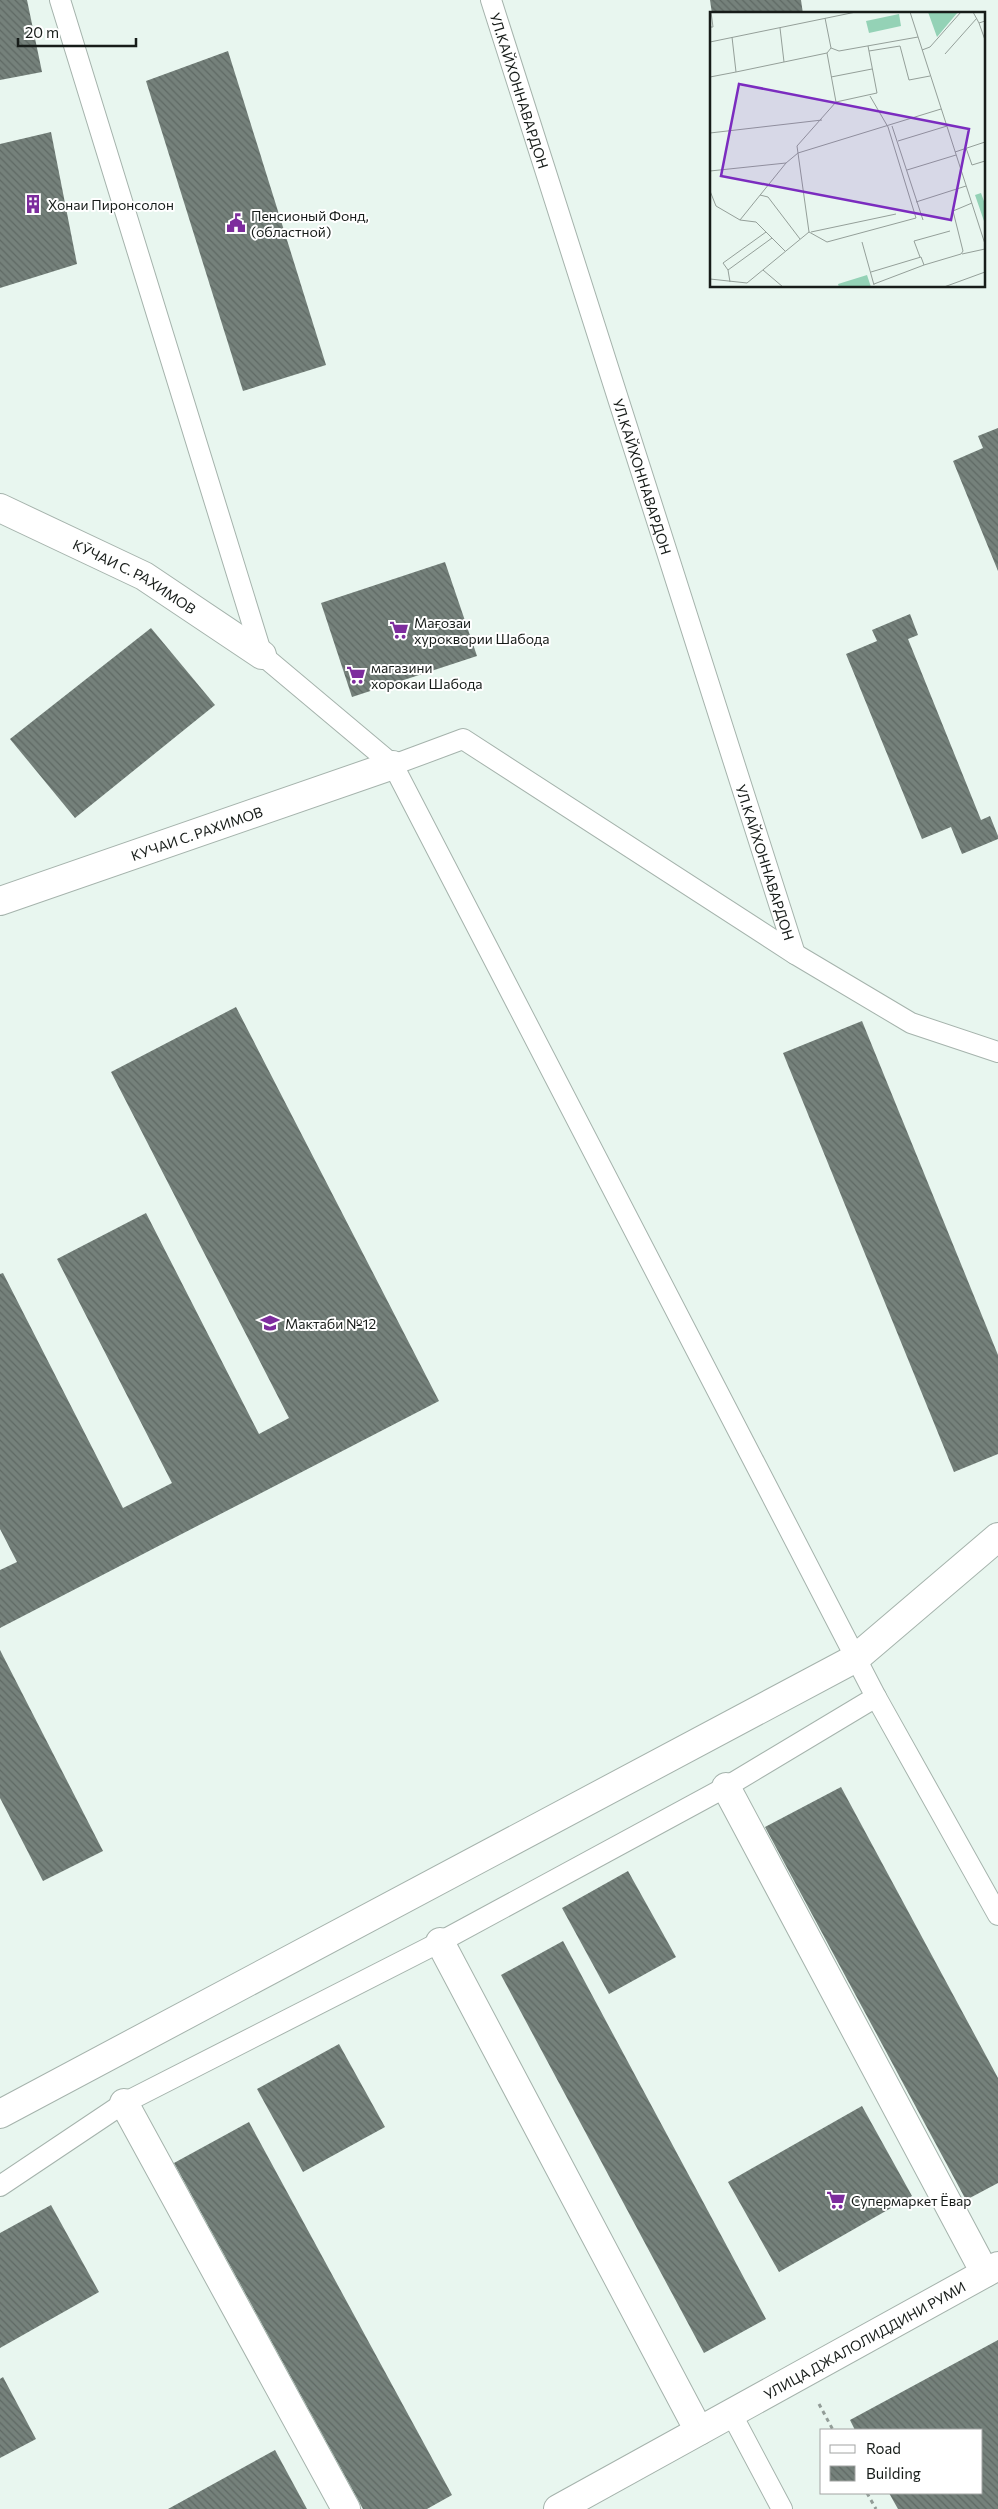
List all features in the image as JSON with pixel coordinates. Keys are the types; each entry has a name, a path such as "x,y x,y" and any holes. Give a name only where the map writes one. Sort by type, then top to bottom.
{"street":[{"name":"КӮЧАИ С. РАХИМОВ","path":"0,508 144,576 262,655"},
{"name":"КУЧАИ С. РАХИМОВ","path":"0,901 393,764"},
{"path":"0,2114 856,1658 998,1537"},
{"path":"726,1787 992,2270"},
{"path":"440,1942 699,2431"},
{"path":"124,2103 346,2509"},
{"name":"УЛИЦА ДЖАЛОЛИДДИНИ РУМИ","path":"558,2509 992,2270"}],"lane":[{"path":"60,0 262,655 393,764 876,1697 998,1915"},
{"name":"УЛ.КАЙХОННАВАРДОН","path":"491,0 795,954"},
{"path":"393,764 462,739 795,954 911,1023 998,1052"},
{"path":"0,2186 124,2103 440,1942 726,1787 876,1697"},
{"path":"731,2414 782,2509"}],"path":[{"path":"818,2401 832,2429"},
{"path":"868,2494 876,2509"}],"building":[{"path":"0,0 27,0 42,72 0,80"},
{"path":"710,0 801,0 803,12 712,12"},
{"name":"Пенсионый Фонд, (областной)","path":"228,51 326,365 243,391 146,81"},
{"name":"Хонаи Пиронсолон","path":"51,132 77,264 0,288 0,144"},
{"path":"998,428 998,571 953,461 983,448 978,436"},
{"name":"Мағозаи хуроквории Шабода","path":"445,562 477,656 352,697 321,603"},
{"path":"910,614 918,635 908,639 981,820 990,816 998,836 998,839 962,854 951,827 922,839 846,654 877,641 872,630"},
{"path":"151,628 215,705 75,818 10,739"},
{"name":"Мактаби №12","path":"236,1007 439,1401 0,1628 0,1570 17,1562 0,1529 0,1274 3,1273 123,1508 172,1483 57,1259 146,1213 259,1434 289,1418 111,1072"},
{"path":"862,1021 998,1355 998,1454 954,1472 783,1053"},
{"path":"0,1650 103,1851 43,1881 0,1798"},
{"path":"841,1787 998,2078 998,2183 966,2200 765,1827"},
{"path":"628,1871 676,1957 609,1994 562,1908"},
{"path":"563,1941 766,2319 704,2353 501,1975"},
{"path":"339,2044 385,2127 303,2172 257,2089"},
{"path":"862,2106 912,2196 779,2272 728,2182"},
{"path":"249,2122 452,2495 427,2509 363,2509 174,2163"},
{"path":"51,2205 99,2292 0,2348 0,2233"},
{"path":"998,2340 998,2509 898,2509 890,2494 983,2494 983,2429 854,2429 850,2420"},
{"path":"3,2377 36,2439 0,2458 0,2379"},
{"path":"275,2450 307,2509 168,2509"}],"place":[{"name":"Хонаи Пиронсолон","path":"33,204"},
{"name":"Пенсионый Фонд, (областной)","path":"236,223"},
{"name":"Мағозаи хуроквории Шабода","path":"399,630"},
{"name":"магазини хорокаи Шабода","path":"356,675"},
{"name":"Мактаби №12","path":"270,1323"},
{"name":"Супермаркет Ёвар","path":"836,2200"}]}
